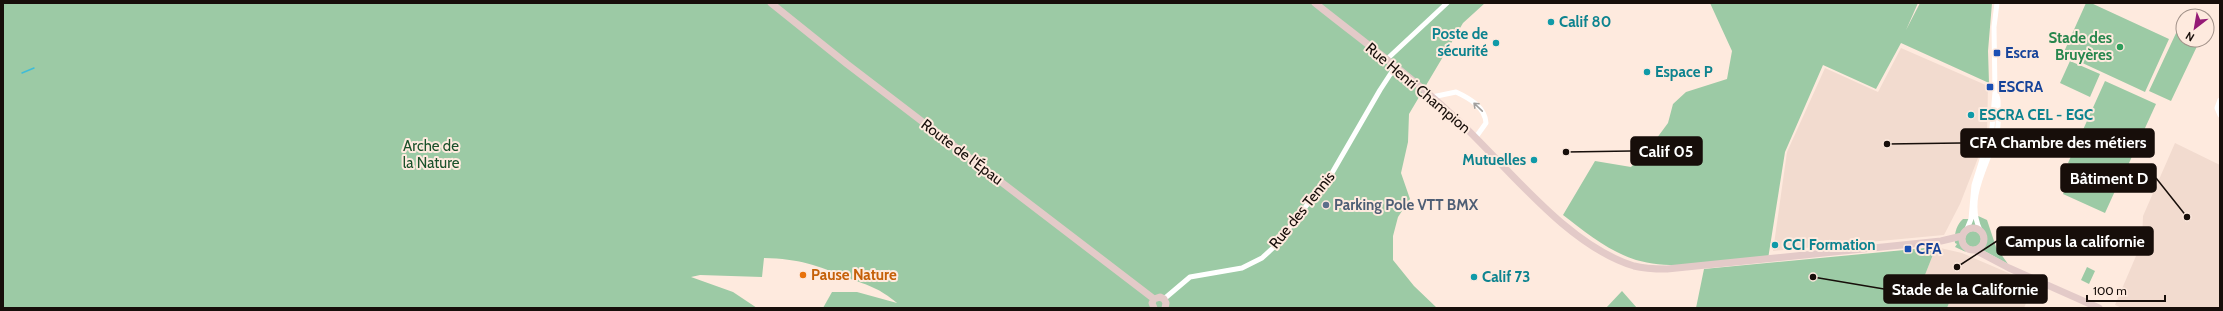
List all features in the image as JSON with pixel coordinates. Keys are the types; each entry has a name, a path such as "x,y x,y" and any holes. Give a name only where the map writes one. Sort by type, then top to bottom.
{"street":[{"name":"Route de l'Épau","path":"771,3 847,64 1154,299"},
{"name":"Rue Henri Champion","path":"1315,3 1443,106 1476,137 1551,214 1601,250 1636,266 1667,269 1941,241 1962,236"},
{"path":"1386,60 1447,3"},
{"path":"1998,3 1993,44 1995,92 1992,128 1974,185 1971,219 1962,236 1965,246 2099,308"},
{"name":"Rue des Tennis","path":"1164,299 1190,277 1242,268 1262,258 1274,247 1332,173 1395,67"},
{"path":"1432,97 1452,92 1460,94 1482,110 1486,122 1476,137"},
{"path":"1980,230 1976,212 1976,198 1981,176 1998,131 1998,97 1995,92"},
{"path":"1443,106 1446,93"},
{"path":"2220,100 2217,108 2220,115"},
{"path":"1967,229 1974,227 1980,230 1984,235 1984,243 1998,262"},
{"name":"Rue Henri Champion","path":"1941,241 1965,246"},
{"path":"1975,250 1984,243"},
{"path":"1154,308 1152,303 1154,299 1160,297 1164,299 1166,303 1164,308"}],"shaded area":[{"path":"1901,48 1988,86 1987,135 1960,204 1944,235 1773,251 1787,152 1825,68 1878,92"},
{"path":"2175,143 2220,165 2220,308 2122,308 2115,305 2142,242 2143,216"},
{"path":"1936,247 1962,253 2034,284 2024,308 1947,308 1951,298 1921,285"}],"green space":[{"name":"Arche de la Nature","path":"3,3 1485,3 1463,23 1409,114 1408,142 1401,173 1410,199 1398,217 1393,236 1393,260 1414,286 1437,308 823,308 832,292 857,292 897,303 874,288 817,266 798,261 764,258 762,277 700,275 691,277 733,292 757,308 3,308"},
{"path":"1710,3 1918,3 1906,30 1920,3 1992,3 1988,51 1989,83 1901,43 1876,89 1823,65 1785,152 1768,259 1702,265 1667,265 1636,260 1607,247 1563,215 1595,161 1631,167 1651,146 1668,123 1673,104 1686,92 1727,79 1732,51"},
{"path":"2086,3 2091,3 2169,39 2145,92 2063,54"},
{"path":"2175,35 2175,48 2196,48 2171,101 2149,91"},
{"path":"2070,61 2100,74 2090,97 2060,83"},
{"path":"2105,81 2156,104 2119,185 2068,163"},
{"path":"2073,172 2115,191 2105,213 2063,194"},
{"path":"1976,215 1987,220 1996,247 2008,264 1979,248 1984,243 1984,237 1977,228 1970,228 1967,230 1962,238 1965,246 1961,245 1966,252 1955,247 1957,244 1955,243 1955,233 1957,227 1963,219 1977,219"},
{"path":"1973,231 1979,233 1981,239 1979,245 1973,247 1967,245 1965,239 1967,233"},
{"path":"1936,247 1921,285 1951,298 1947,308 1696,308 1704,269"},
{"path":"2087,267 2095,271 2089,284 2081,280"},
{"path":"1622,291 1637,308 1606,308"}],"waterway":[{"path":"22,73 34,68"}],"place":[{"name":"Calif 80","path":"1551,22"},
{"name":"Poste de sécurité","path":"1496,43"},
{"name":"Stade des Bruyères","path":"2120,47"},
{"name":"Escra","path":"1997,53"},
{"name":"Espace P","path":"1647,72"},
{"name":"ESCRA","path":"1990,87"},
{"name":"ESCRA CEL - EGC","path":"1971,115"},
{"name":"CFA Chambre des métiers","path":"1887,144"},
{"name":"Calif 05","path":"1566,152"},
{"name":"Mutuelles","path":"1534,160"},
{"name":"Parking Pole VTT BMX","path":"1326,205"},
{"name":"Bâtiment D","path":"2187,217"},
{"name":"CCI Formation","path":"1775,245"},
{"name":"CFA","path":"1908,249"},
{"name":"Campus la californie","path":"1957,267"},
{"name":"Pause Nature","path":"803,275"},
{"name":"Calif 73","path":"1474,277"},
{"name":"Stade de la Californie","path":"1813,277"}]}
